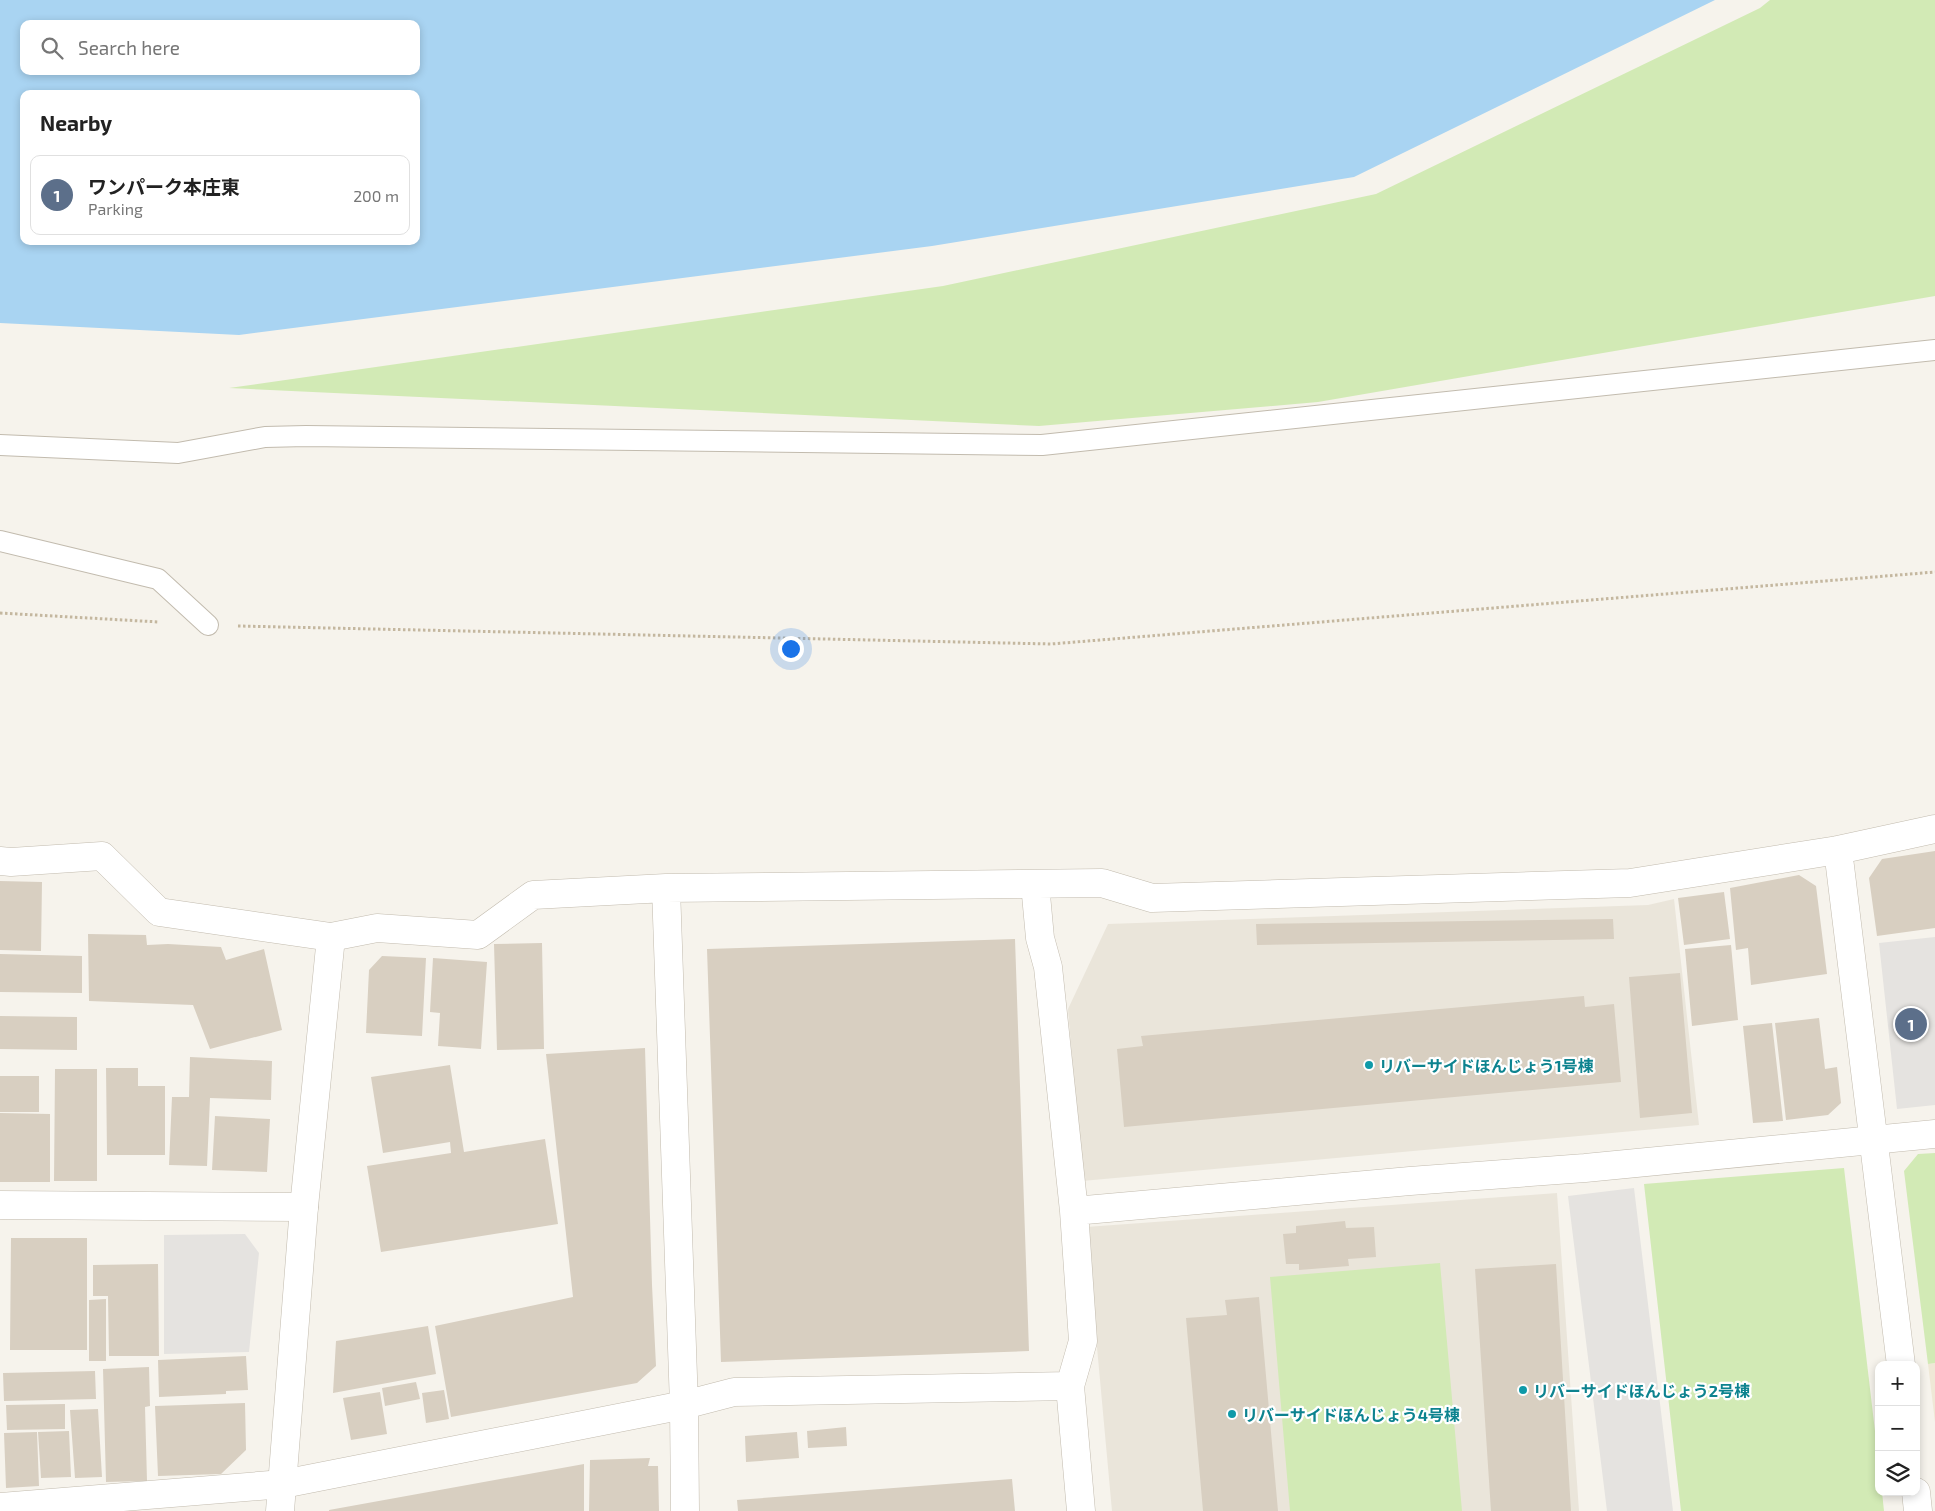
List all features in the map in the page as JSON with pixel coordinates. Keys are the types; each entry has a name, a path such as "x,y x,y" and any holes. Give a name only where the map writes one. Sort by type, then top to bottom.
{"street":[{"path":"0,861 11,862 102,856 159,912 330,937 377,928 478,936 533,895 666,888 1102,883 1152,898 1630,883 1838,850 1935,829"},
{"path":"1838,850 1900,1361"},
{"path":"1035,884 1040,938 1048,967 1074,1211 1083,1341 1070,1386 1080,1511"},
{"path":"666,888 686,1511"},
{"path":"280,1511 304,1207 330,937"},
{"path":"1074,1211 1410,1181 1585,1168 1935,1134"},
{"path":"0,1205 304,1207"},
{"path":"0,1507 283,1484 684,1405 734,1392 1070,1386"},
{"path":"1916,1496 1918,1511"}],"lane":[{"path":"0,445 178,453 265,437 306,436 1042,445 1935,350"},
{"path":"0,542 158,579 208,625"}],"path":[{"path":"0,612 208,625 1051,644 1935,572"}],"shaded area":[{"path":"1674,899 1699,1125 1082,1181 1068,1009 1108,924 1648,905"},
{"path":"1935,937 1935,1105 1897,1109 1879,943"},
{"path":"1634,1188 1673,1511 1607,1511 1568,1196"},
{"path":"1557,1193 1579,1511 1112,1511 1086,1227"},
{"path":"245,1234 259,1253 249,1352 164,1354 164,1235"},
{"path":"1935,1363 1935,1422 1928,1364"}],"green space":[{"path":"1770,0 1935,0 1935,296 1318,402 1039,426 229,388 943,286 1376,194 1760,8"},
{"path":"1935,1153 1935,1363 1928,1364 1904,1171 1918,1154"},
{"path":"1844,1168 1875,1431 1875,1496 1882,1496 1884,1511 1681,1511 1644,1184"},
{"path":"1440,1263 1462,1511 1290,1511 1270,1277"}],"water":[{"path":"0,0 1715,0 1354,177 932,246 239,335 0,323"}],"building":[{"path":"1935,851 1935,928 1877,936 1869,878 1882,859"},
{"path":"1799,875 1816,886 1827,974 1751,985 1748,948 1736,950 1730,888"},
{"path":"0,881 42,882 41,951 0,950"},
{"path":"1724,892 1730,939 1684,945 1678,898"},
{"path":"1613,919 1614,939 1257,945 1256,924"},
{"path":"88,934 146,935 147,945 168,944 221,947 226,960 264,949 282,1030 210,1049 193,1005 89,1001"},
{"path":"1015,939 1029,1351 721,1362 707,949"},
{"path":"542,943 544,1049 497,1050 494,944"},
{"path":"1731,945 1738,1020 1692,1026 1685,949"},
{"path":"0,954 82,956 82,993 0,992"},
{"path":"382,956 426,958 422,1036 366,1033 369,970"},
{"path":"433,958 487,962 481,1049 438,1046 440,1013 430,1012"},
{"path":"1680,973 1692,1113 1640,1118 1629,977"},
{"name":"リバーサイドほんじょう1号棟","path":"1584,996 1585,1007 1614,1004 1621,1082 1124,1127 1117,1049 1143,1046 1141,1036"},
{"path":"0,1016 77,1017 77,1050 0,1049"},
{"path":"1819,1018 1825,1069 1837,1067 1841,1103 1828,1115 1786,1120 1775,1023"},
{"path":"1772,1023 1783,1121 1753,1123 1743,1026"},
{"path":"645,1048 656,1366 637,1383 451,1417 435,1326 573,1297 546,1054"},
{"path":"190,1057 272,1061 271,1100 210,1098 207,1166 169,1165 172,1097 189,1097"},
{"path":"450,1065 464,1152 545,1139 558,1224 381,1252 367,1166 451,1153 450,1142 383,1153 371,1077"},
{"path":"106,1068 138,1068 138,1086 165,1086 165,1155 107,1155"},
{"path":"55,1069 97,1069 97,1181 54,1181"},
{"path":"0,1076 39,1076 39,1112 0,1112"},
{"path":"0,1113 50,1114 50,1182 0,1182"},
{"path":"215,1116 270,1119 267,1172 212,1170"},
{"path":"1345,1221 1346,1228 1374,1227 1376,1257 1348,1259 1349,1266 1299,1270 1299,1264 1286,1264 1283,1234 1296,1233 1296,1226"},
{"path":"11,1238 87,1238 87,1350 10,1350"},
{"path":"158,1264 159,1356 109,1356 108,1296 93,1296 93,1265"},
{"name":"リバーサイドほんじょう2号棟","path":"1556,1264 1571,1511 1491,1511 1475,1269"},
{"name":"リバーサイドほんじょう4号棟","path":"1259,1297 1278,1511 1203,1511 1186,1318 1227,1315 1225,1300"},
{"path":"106,1299 106,1361 89,1361 89,1300"},
{"path":"428,1326 436,1374 333,1393 336,1341"},
{"path":"246,1356 248,1390 226,1391 226,1394 159,1397 158,1360"},
{"path":"149,1367 150,1406 145,1407 147,1481 106,1482 103,1369"},
{"path":"95,1371 96,1399 4,1401 3,1373"},
{"path":"416,1382 420,1399 385,1406 382,1388"},
{"path":"444,1390 449,1419 426,1423 422,1393"},
{"path":"380,1392 387,1434 351,1440 343,1398"},
{"path":"245,1403 246,1450 221,1474 158,1476 155,1406"},
{"path":"65,1404 65,1429 7,1430 6,1405"},
{"path":"98,1409 102,1477 75,1478 70,1410"},
{"path":"846,1427 847,1446 808,1448 807,1431"},
{"path":"69,1431 71,1477 41,1478 38,1432"},
{"path":"37,1432 39,1486 6,1488 4,1433"},
{"path":"797,1432 799,1458 746,1462 745,1436"},
{"path":"650,1458 648,1466 658,1466 659,1511 589,1511 590,1460"},
{"path":"584,1464 584,1511 329,1511 329,1510"},
{"path":"1012,1479 1015,1511 738,1511 737,1500"}],"place":[{"name":"ワンパーク本庄東","path":"1911,1024"},
{"name":"リバーサイドほんじょう1号棟","path":"1369,1065"},
{"name":"リバーサイドほんじょう2号棟","path":"1523,1390"},
{"name":"リバーサイドほんじょう4号棟","path":"1232,1414"}]}
